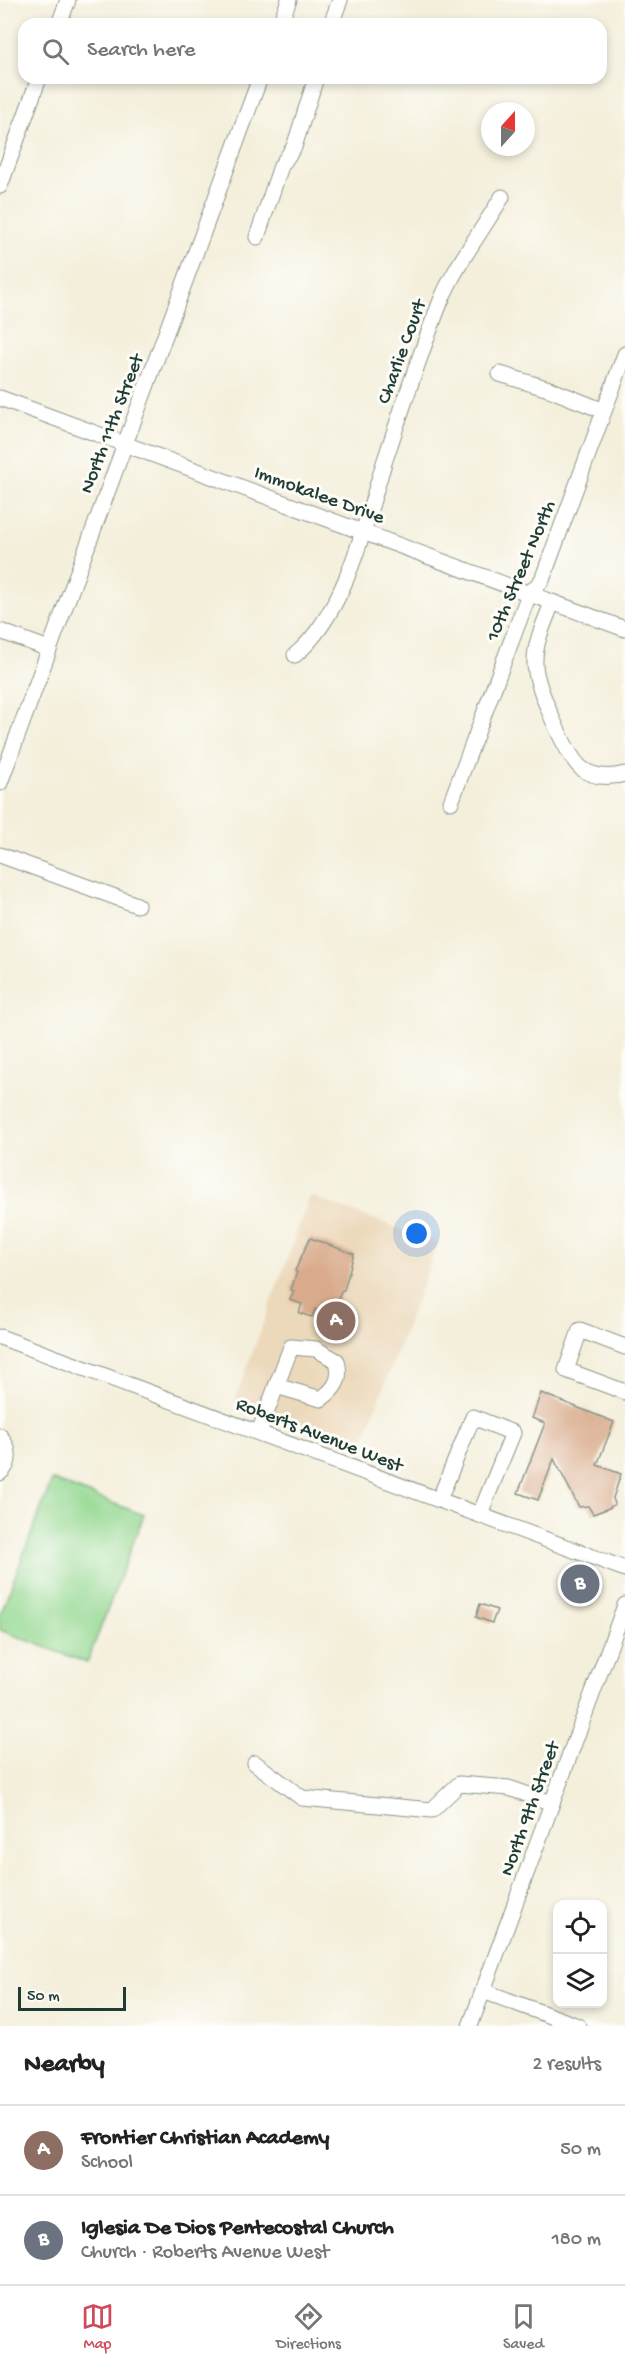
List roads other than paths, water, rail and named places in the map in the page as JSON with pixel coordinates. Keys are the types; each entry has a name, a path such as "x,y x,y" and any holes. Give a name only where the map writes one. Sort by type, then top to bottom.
{"street":[{"path":"61,18 68,0"},
{"path":"282,18 289,0"},
{"path":"333,18 340,0"},
{"path":"0,186 37,84"},
{"name":"North 11th Street","path":"0,783 258,84"},
{"path":"257,237 281,166 294,147 314,84"},
{"name":"Charlie Court","path":"295,655 309,643 327,621 362,531 415,368 441,300 502,196"},
{"name":"10th Street North","path":"451,802 530,594 542,580 625,354"},
{"path":"500,374 549,389 604,411"},
{"name":"Immokalee Drive","path":"0,398 625,629"},
{"path":"552,603 539,640 535,662 536,674 545,697 573,758 580,767 602,776 625,774"},
{"path":"0,631 49,649"},
{"path":"0,855 137,905"},
{"path":"625,1347 580,1329 566,1370 625,1392"},
{"name":"Roberts Avenue West","path":"0,1337 625,1569"},
{"path":"259,1432 276,1386"},
{"path":"438,1500 473,1417 513,1433 480,1514"},
{"path":"0,1436 7,1444 9,1457 0,1473"},
{"name":"North 9th Street","path":"470,2026 625,1605"},
{"path":"255,1763 302,1798 432,1810 459,1784 509,1788 552,1803"},
{"path":"483,1991 578,2026"}],"place":[{"name":"Frontier Christian Academy","path":"336,1321"},
{"name":"Iglesia De Dios Pentecostal Church","path":"580,1584"}]}
